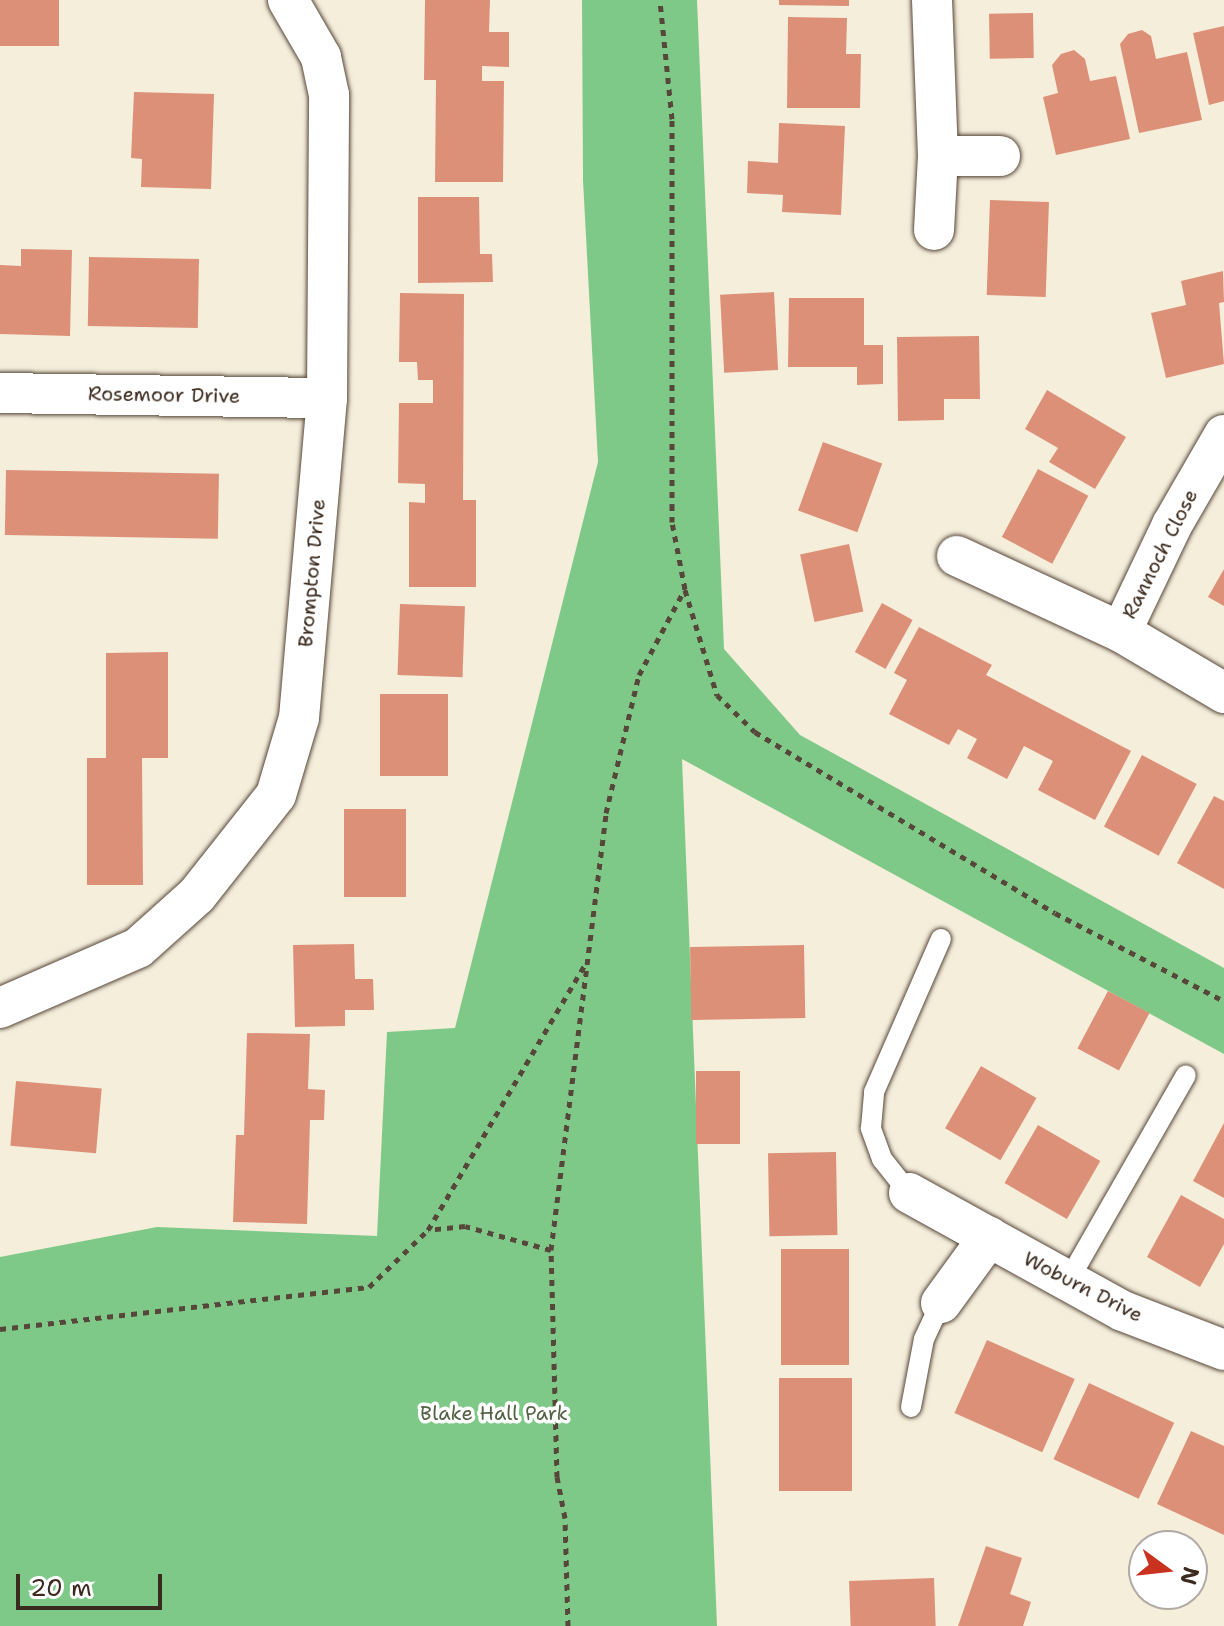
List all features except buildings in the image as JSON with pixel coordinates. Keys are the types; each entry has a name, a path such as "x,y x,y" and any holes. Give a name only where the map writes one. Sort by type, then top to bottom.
{"street":[{"name":"Brompton Drive","path":"0,1008 138,948 197,895 276,795 299,718 327,398 329,95 321,57 288,0"},
{"path":"932,0 938,156 934,230"},
{"path":"938,156 1000,156"},
{"name":"Rosemoor Drive","path":"0,393 327,398"},
{"name":"Rannoch Close","path":"1121,632 1172,525 1224,435"},
{"path":"957,556 1121,632 1224,693"},
{"name":"Woburn Drive","path":"909,1193 1123,1311 1224,1350"},
{"path":"941,1303 989,1237"}],"lane":[{"path":"909,1193 882,1159 871,1128 874,1092 941,939"},
{"path":"1068,1281 1186,1075"},
{"path":"911,1407 924,1339 941,1303"}],"path":[{"path":"660,0 672,119 672,522 685,589 717,695 755,732 1055,913 1224,1001"},
{"path":"568,1626 565,1518 557,1477 551,1250 606,813 639,675 685,589"},
{"path":"0,1329 369,1287 428,1230 588,958"},
{"path":"428,1230 465,1226 551,1250"}],"green space":[{"name":"Blake Hall Park","path":"582,0 697,0 724,649 800,735 1224,968 1224,1054 682,759 717,1626 0,1626 0,1257 157,1227 377,1236 387,1032 455,1028 598,462 583,180"}]}
